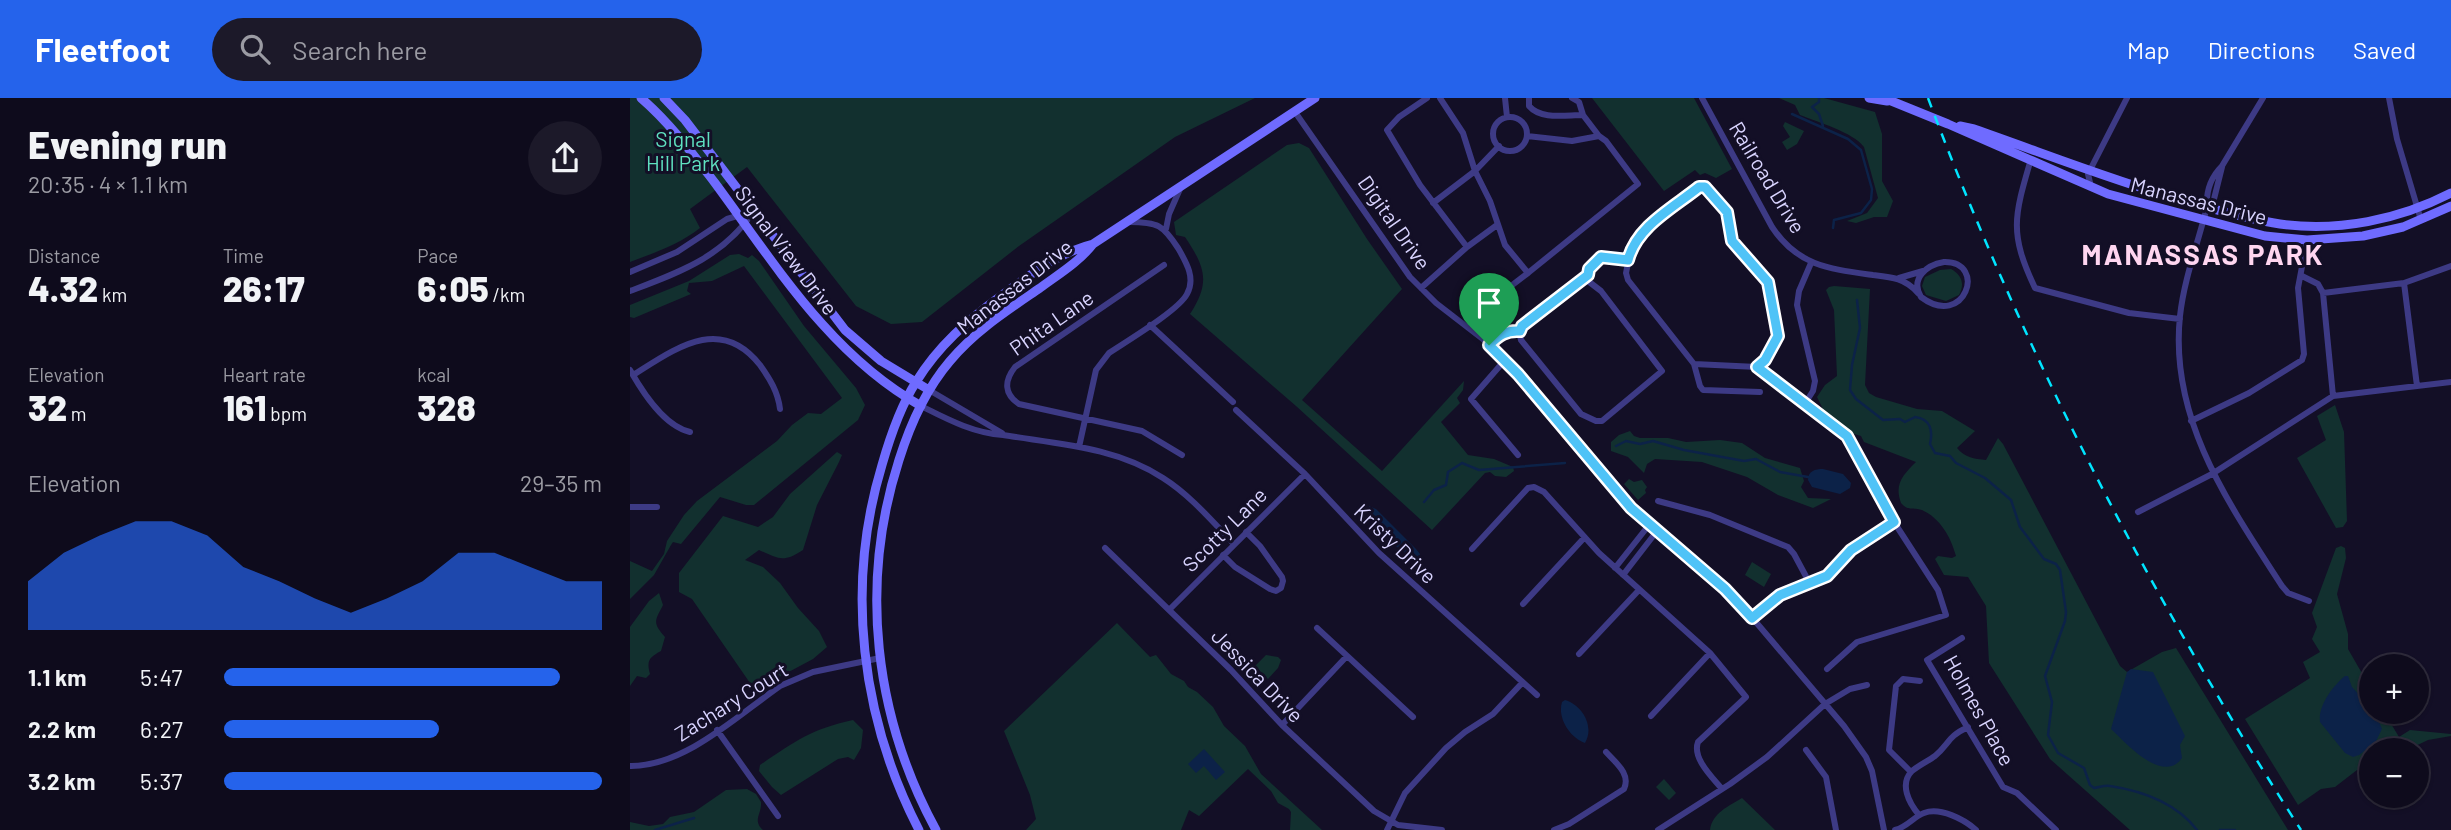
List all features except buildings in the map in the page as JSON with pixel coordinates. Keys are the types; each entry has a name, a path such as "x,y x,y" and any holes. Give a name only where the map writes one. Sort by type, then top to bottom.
{"main road":[{"name":"Signal View Drive","path":"641,98 679,136 837,342 870,372 921,406"},
{"name":"Signal View Drive","path":"664,98 685,120 845,330 881,361 929,390"},
{"name":"Manassas Drive","path":"936,830 907,770 898,743 881,663 876,614 881,533 895,470 929,390 950,361 979,332 1069,267 1093,244 1315,98"},
{"name":"Manassas Drive","path":"1869,98 1888,100 1948,124 2092,188 2264,236 2307,240 2363,236 2421,220 2451,206"},
{"name":"Manassas Drive","path":"1948,124 1974,129 2089,171 2207,207 2278,224 2324,226 2368,222 2418,209 2451,194"},
{"path":"2307,240 2311,234 2347,224"},
{"name":"Manassas Drive","path":"919,830 900,792 883,746 866,665 862,592 867,533 878,476 907,398 948,340 975,315 1060,258 1079,247 1093,244"}],"street":[{"path":"1427,98 1399,117 1387,130 1433,202 1467,247"},
{"path":"1440,98 1463,133 1505,246 1528,273"},
{"path":"1505,98 1507,117"},
{"path":"1529,98 1529,106 1534,113 1547,116 1583,115"},
{"path":"1477,313 1638,184 1583,115 1579,102 1572,98"},
{"name":"Railroad Drive","path":"1702,98 1777,235 1798,255 1811,263 1833,270 1898,278 1924,271 1939,263 1954,263 1967,275 1967,291 1961,300 1954,304 1939,306 1926,301 1912,286 1898,278"},
{"path":"2092,188 2089,171 2127,98"},
{"path":"2263,98 2215,174 2206,196 2207,207 2180,319 2181,371 2191,421 2212,474 2281,586 2288,593 2309,601"},
{"path":"2389,98 2397,139 2421,220"},
{"name":"Digital Drive","path":"1295,112 1410,277 1505,360 1611,487 1649,525 1725,589 1825,704 1866,757 1872,771 1884,830"},
{"path":"1513,117 1522,122 1527,136 1518,148 1508,150 1499,146 1494,132 1498,122 1513,117"},
{"path":"1527,136 1572,141 1599,136"},
{"path":"1433,202 1475,171 1499,146"},
{"path":"2034,151 2015,228 2023,262 2035,288 2119,311 2180,319"},
{"path":"1757,367 1765,360 1778,336 1768,282 1732,241 1727,212 1705,187 1699,187 1644,229 1628,260 1628,280 1694,364 1703,390 1760,392"},
{"path":"1166,229 1180,188"},
{"path":"630,272 677,253 738,214 754,211"},
{"path":"630,291 694,264 735,236 754,211"},
{"path":"1079,447 1096,370 1101,361 1178,305 1187,296 1190,285 1191,277 1186,261 1166,229 1154,224 1128,222"},
{"path":"1420,288 1497,225"},
{"path":"2191,421 2249,393 2302,360 2304,354 2298,288 2307,240"},
{"path":"1588,275 1522,326 1520,331 1521,340 1581,414 1602,421 1662,371 1601,291 1588,281 1589,269 1601,257 1628,260"},
{"path":"1804,405 1813,391 1815,381 1797,306 1799,291 1811,263"},
{"name":"Phita Lane","path":"1164,265 1015,367 1008,377 1007,389 1019,404 1147,433 1182,455"},
{"path":"2323,293 2404,283 2451,267"},
{"path":"1918,293 1917,281 1924,271"},
{"path":"2302,276 2318,284 2323,293 2333,396"},
{"path":"2404,283 2417,386"},
{"path":"1150,325 1233,402"},
{"path":"1489,345 1510,330 1520,331"},
{"path":"690,432 670,422 631,373 701,340 722,339 746,350 760,365 776,391 780,409"},
{"path":"1505,360 1471,399 1518,455"},
{"path":"1694,364 1757,367 1847,436 1894,522 1938,590 1945,615 1857,642 1827,669"},
{"path":"2138,512 2212,474 2333,396 2451,382"},
{"path":"929,390 991,425 1003,435"},
{"path":"921,406 945,419 986,434 1079,447 1122,457 1164,478 1193,501 1234,544"},
{"name":"Kristy Drive","path":"1236,410 1305,474 1379,553 1536,695"},
{"name":"Scotty Lane","path":"1169,610 1305,474"},
{"path":"1472,549 1531,487 1544,492 1584,538 1710,653 1746,697 1698,742 1696,748 1698,757 1722,789"},
{"path":"1658,501 1710,515 1788,547 1799,561 1809,583"},
{"path":"630,507 657,507"},
{"path":"1752,618 1780,595 1827,576 1851,550 1894,522"},
{"path":"1615,568 1649,525"},
{"path":"1623,575 1657,531"},
{"path":"1223,555 1235,567 1270,589 1281,588 1282,576 1246,532"},
{"path":"1523,604 1584,538"},
{"name":"Jessica Drive","path":"1105,548 1231,670 1282,725 1374,811 1391,821"},
{"path":"1579,654 1639,590"},
{"path":"1317,628 1413,717"},
{"name":"Holmes Place","path":"1962,638 1927,660 2003,787 2017,793 2056,830"},
{"path":"1651,716 1710,653"},
{"path":"1282,725 1347,656"},
{"name":"Zachary Court","path":"631,766 667,760 796,678 834,667 881,663"},
{"path":"1911,772 1889,750 1896,686 1903,679 1920,681"},
{"path":"1387,830 1405,793 1446,748 1493,714 1522,683"},
{"path":"1658,830 1766,757 1825,704 1850,689 1867,685"},
{"path":"1919,815 1906,793 1911,772 1936,755 1952,736 1968,727"},
{"path":"717,730 778,816"},
{"path":"1806,750 1826,777 1836,830"},
{"path":"1553,830 1569,824 1624,789 1627,783 1625,775 1606,752"},
{"path":"1895,830 1931,811 1966,822 1976,830"},
{"path":"1391,821 1408,827 1442,830"}],"green space":[{"name":"Signal Hill Park","path":"630,98 1255,98 1175,137 1019,246 922,322 891,324 856,306 747,167 690,209 700,228 657,252 630,262"},
{"path":"1592,98 1694,98 1732,169 1716,178 1705,173 1700,175 1695,170 1664,191"},
{"path":"1779,98 1824,98 1875,112 1882,134 1882,181 1893,201 1887,217 1874,217 1856,223 1847,221 1867,213 1878,198 1864,147 1843,132 1800,115 1795,105"},
{"path":"1785,122 1804,131 1797,144 1787,150 1782,142 1790,137 1783,126"},
{"path":"1299,143 1309,148 1402,289 1302,400 1382,471 1464,381 1463,390 1457,398 1460,403 1441,422 1468,455 1494,459 1513,467 1514,471 1506,477 1485,473 1432,530 1190,314 1201,293 1203,275 1197,257 1185,237 1176,235 1174,222 1287,145"},
{"path":"739,254 748,258 752,255 759,261 804,326 856,388 865,405 858,420 754,505 720,497 681,544 673,542 654,575 630,599 630,561 652,571 664,554 667,541 697,501 777,441 808,413 821,414 842,398 744,266 712,281 689,283 687,291 691,294 634,318 630,317 630,305 689,281 730,255"},
{"path":"1951,269 1961,280 1959,295 1946,301 1926,295 1922,286 1925,277 1940,270"},
{"path":"1834,286 1870,289 1865,385 1869,393 1917,409 1942,411 1975,431 1957,448 1970,457 1986,460 1998,438 2120,666 2127,672 2162,652 2176,648 2288,830 2130,830 2050,759 1989,663 1986,606 1968,577 1944,575 1935,559 1938,556 1956,556 1948,535 1928,513 1901,503 1899,485 1916,462 1864,442 1861,436 1851,433 1824,411 1817,397 1825,385 1837,376 1834,310 1826,290"},
{"path":"2335,405 2344,432 2347,521 2343,527 2336,528 2297,458 2326,440 2317,416"},
{"path":"1630,431 1640,438 1742,443 1765,458 1800,468 1804,481 1801,487 1808,498 1831,499 1813,508 1778,495 1747,477 1702,462 1655,459 1647,464 1644,473 1628,457 1611,451 1611,442"},
{"path":"837,452 842,455 817,505 803,550 790,557 781,558 759,550 745,560 763,567 780,583 819,631 827,647 813,659 768,683 750,683 692,599 679,592 679,573 723,516 758,527 773,517 790,494"},
{"path":"1629,479 1634,482 1642,480 1647,487 1646,493 1638,500 1624,484"},
{"path":"2336,548 2345,548 2346,558 2337,594 2348,634 2348,649 2359,668 2359,724 2391,724 2399,737 2410,730 2451,736 2429,740 2359,738 2359,772 2357,770 2335,787 2321,789 2298,805 2245,719 2310,678 2303,662 2320,652 2312,639 2317,627 2312,613"},
{"path":"1752,562 1771,574 1764,587 1745,575"},
{"path":"659,593 663,605 657,625 665,637 661,651 650,660 650,674 646,678 637,676 630,686 630,627 649,601"},
{"path":"1117,623 1150,657 1156,655 1171,674 1184,681 1213,707 1224,726 1245,746 1261,774 1322,830 1290,830 1289,809 1278,803 1271,791 1248,769 1199,816 1189,810 1181,830 1026,830 1036,819 1030,795 1004,731"},
{"path":"1266,655 1281,660 1268,679 1255,666"},
{"path":"853,720 863,730 861,748 854,760 848,757 838,759 781,795 759,771 760,765 804,737"},
{"path":"1664,779 1676,793 1669,800 1656,787"},
{"path":"747,789 756,794 761,802 758,823 763,830 630,830 630,822 649,826 663,824 670,817 694,812 726,790"},
{"path":"1742,798 1775,830 1710,830 1718,815"}],"water":[{"path":"1823,469 1843,474 1851,483 1850,488 1840,494 1812,487 1808,480 1809,474"},
{"path":"1369,506 1376,509 1416,549 1420,554 1419,560 1406,554 1384,535 1368,515"},
{"path":"2131,669 2153,672 2185,736 2180,745 2182,758 2174,765 2165,767 2145,759 2111,729 2127,672"},
{"path":"2348,676 2352,687 2359,695 2359,724 2380,724 2382,729 2378,738 2359,738 2359,755 2353,757 2345,753 2320,722 2321,709 2336,685"},
{"path":"1565,700 1577,706 1588,723 1585,743 1574,737 1563,721 1561,708"},
{"path":"1204,749 1225,772 1216,780 1204,766 1196,773 1188,764"}],"waterway":[{"path":"1819,98 1819,102 1812,107 1819,114 1823,126"},
{"path":"1792,114 1848,139 1861,150 1872,189 1871,200 1861,213 1834,220 1833,228"},
{"path":"1857,300 1860,328 1850,390 1856,399 1883,420 1900,419 1905,422 1915,417 1925,420 1930,426 1930,444 1935,453 1950,456 1956,463 1985,478 2011,500 2020,527 2044,559 2056,564 2060,570 2065,621 2045,676 2052,702 2048,735 2058,753 2084,768 2090,785 2094,788 2110,786 2147,795 2180,813 2197,830"},
{"path":"1616,446 1626,441 1640,444 1653,441 1684,450 1744,461 1756,459 1780,472 1808,477"},
{"path":"1424,502 1434,490 1446,485 1448,472 1462,463 1479,470 1565,463"},
{"path":"655,830 694,818"},
{"path":"2220,830 2235,830"}],"railway":[{"path":"1928,98 2006,288 2095,474 2194,655 2301,830"}],"district":[{"name":"MANASSAS PARK","path":"2203,254"}],"route":[{"path":"1699,187 1705,187 1727,212 1732,241 1768,282 1778,336 1765,360 1757,367 1847,436 1894,522 1851,550 1827,576 1780,595 1752,618 1725,589 1631,508 1518,374 1489,345 1510,330 1520,331 1522,326 1588,275 1594,262 1601,257 1628,260 1644,229 1699,187"}]}
